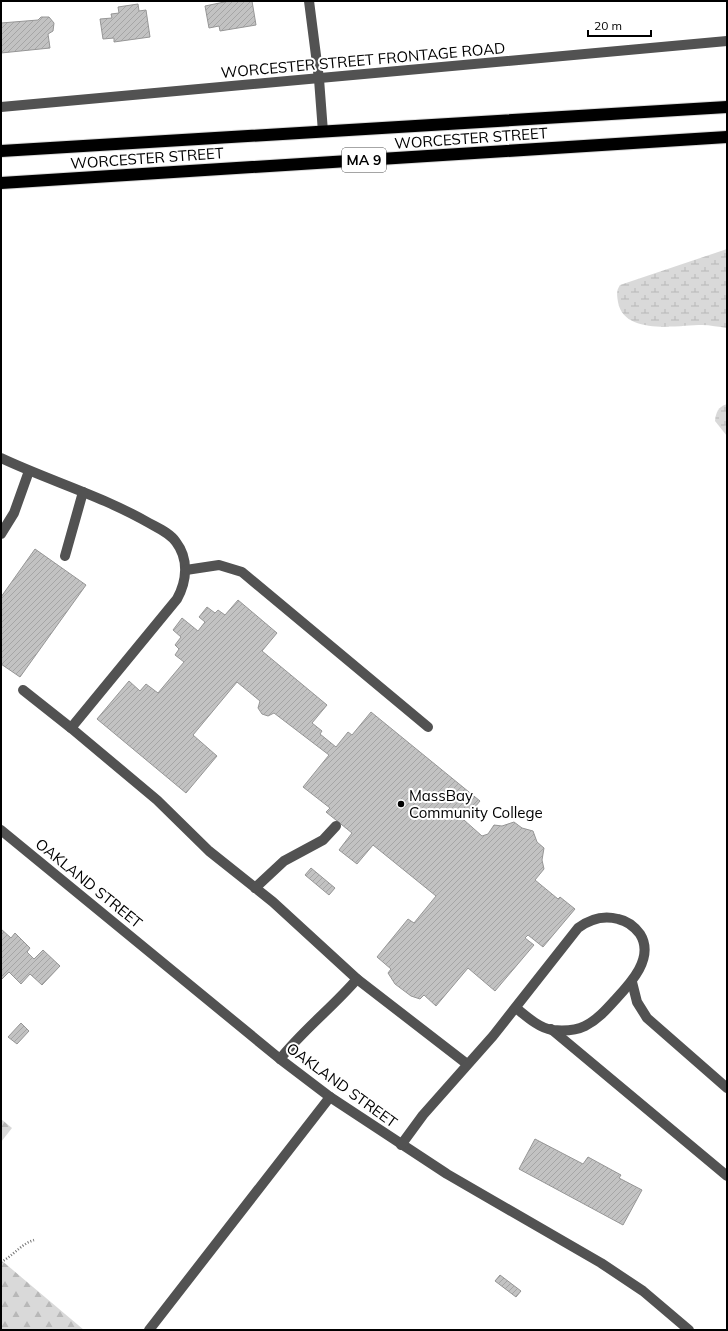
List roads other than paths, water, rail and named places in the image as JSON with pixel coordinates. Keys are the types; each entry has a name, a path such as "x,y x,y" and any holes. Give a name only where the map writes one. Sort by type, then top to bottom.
{"highway":[{"name":"WORCESTER STREET","path":"1,151 727,107"},
{"name":"WORCESTER STREET","path":"1,183 727,137"}],"street":[{"path":"309,1 319,79 323,132"},
{"name":"WORCESTER STREET FRONTAGE ROAD","path":"1,107 727,42"},
{"path":"1,458 29,471 121,507 171,536 182,551 186,570 182,590 177,599 71,728"},
{"path":"1,534 14,513 29,471"},
{"path":"65,556 83,492"},
{"path":"186,570 219,565 242,572 428,727"},
{"path":"23,690 157,800 209,851 255,888 357,979 467,1064"},
{"path":"255,888 284,861 323,840 336,826"},
{"name":"OAKLAND STREET","path":"1,830 280,1059 330,1097 401,1145 458,1180 601,1263 643,1291 688,1330"},
{"path":"401,1145 423,1115 516,1008 578,928 594,919 604,917 624,920 636,928 642,937 644,947 641,967 632,982 602,1014 585,1026 570,1030 551,1029"},
{"path":"280,1059 357,979"},
{"path":"632,982 637,1002 647,1018 727,1088"},
{"path":"516,1008 539,1024 551,1029 727,1176"},
{"path":"149,1330 330,1097"}],"place":[{"name":"MassBay Community College","path":"401,804"}]}
